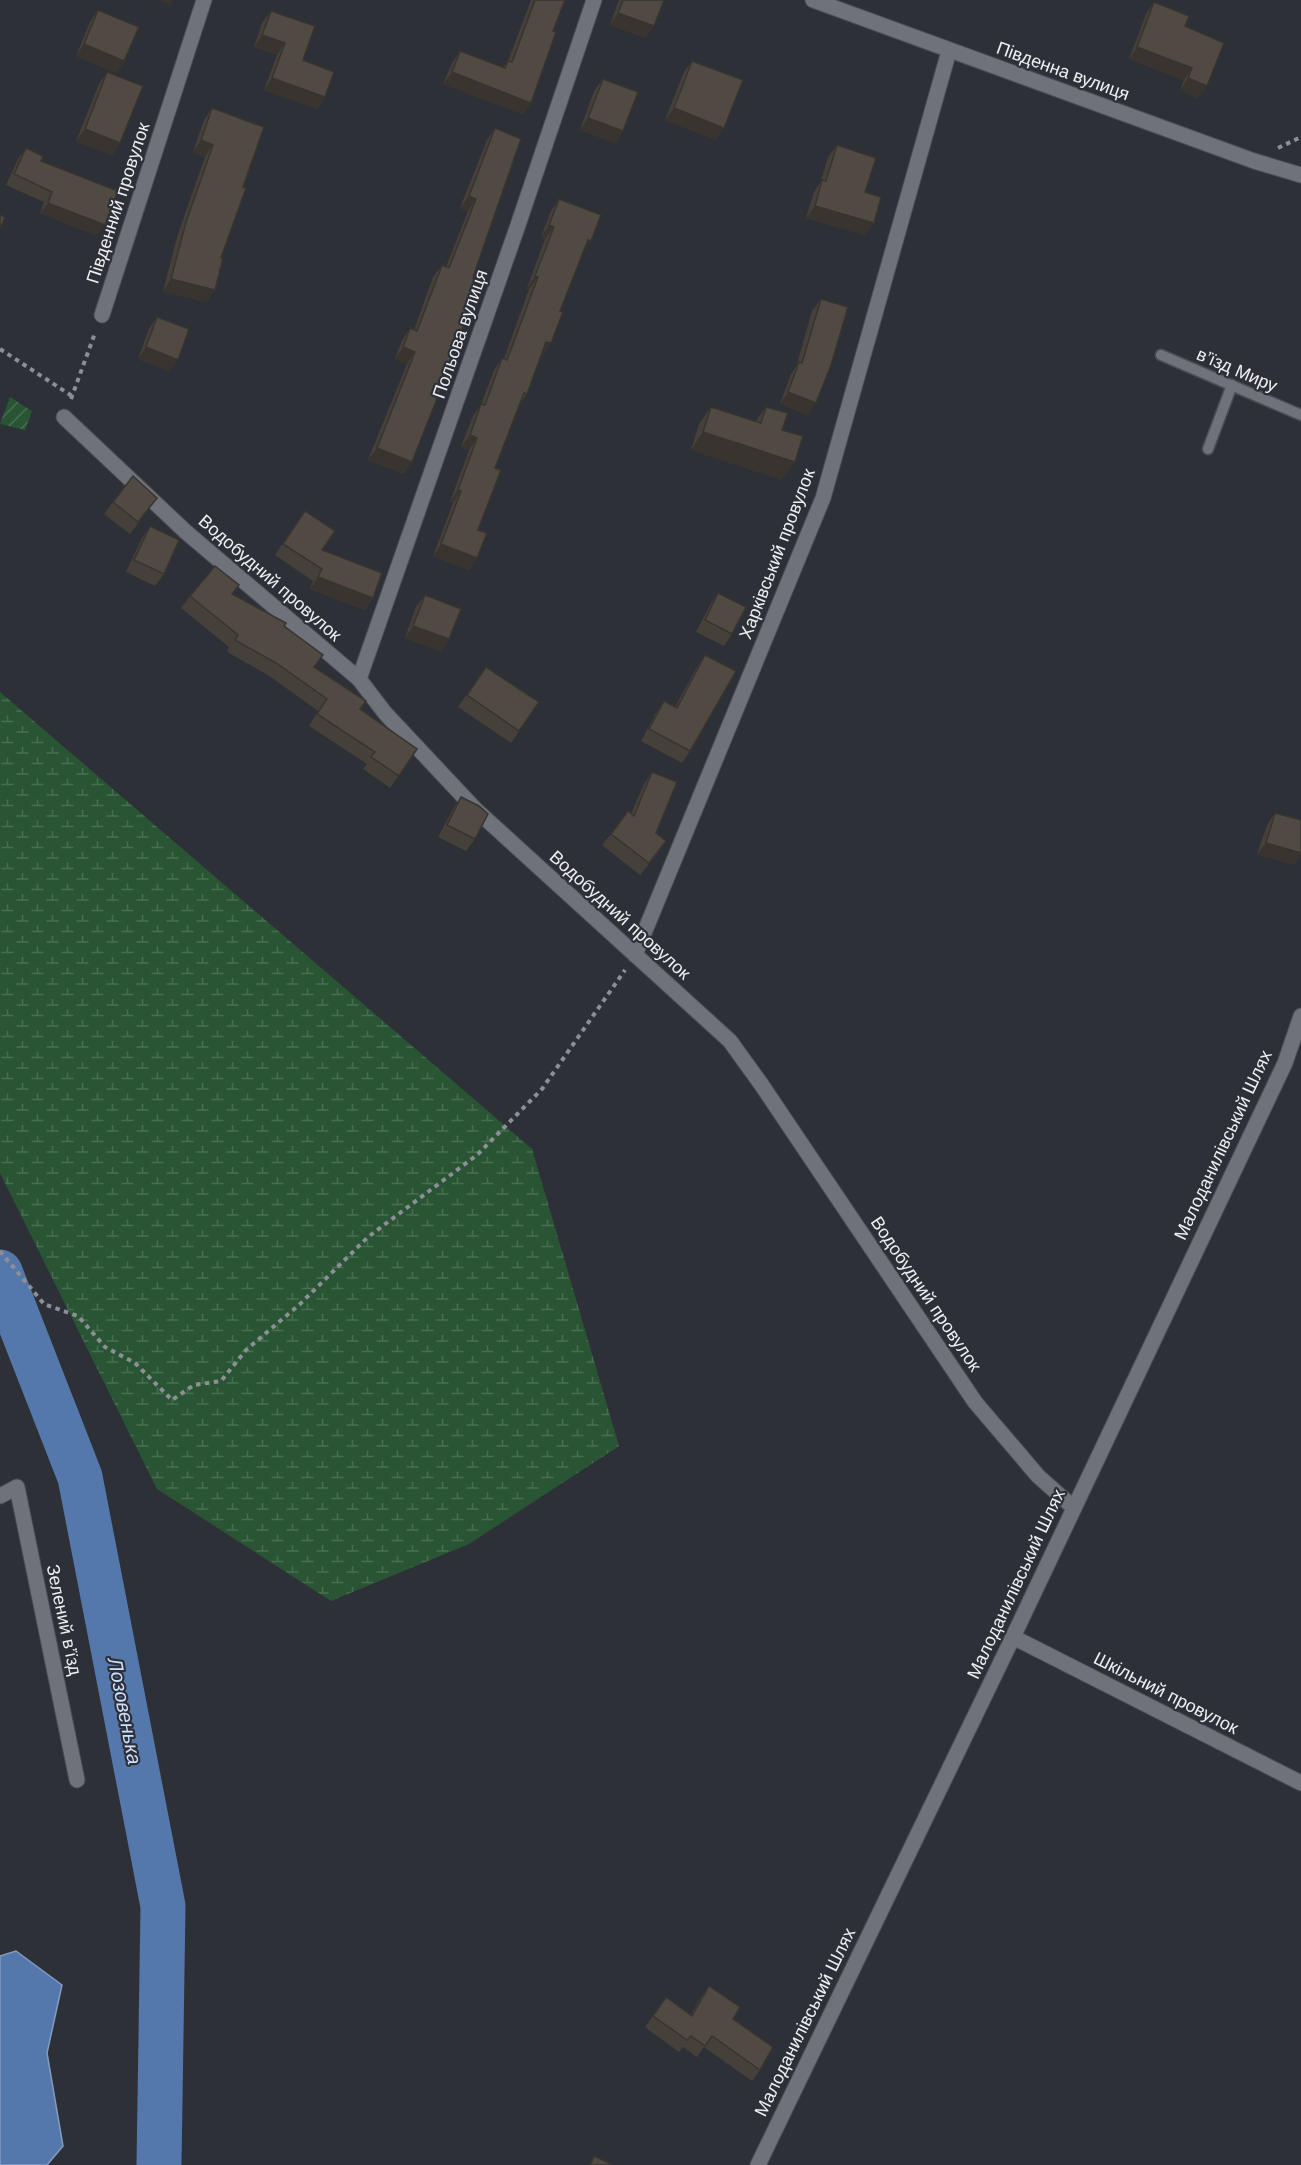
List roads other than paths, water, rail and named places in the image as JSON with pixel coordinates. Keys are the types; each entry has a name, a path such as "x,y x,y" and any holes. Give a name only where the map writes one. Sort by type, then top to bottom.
{"street":[{"name":"Південний провулок","path":"102,315 204,0"},
{"name":"Польова вулиця","path":"359,679 521,217 594,0"},
{"name":"Південна вулиця","path":"813,0 1254,161 1301,175"},
{"name":"Харківський провулок","path":"635,955 823,498 949,51"},
{"name":"Водобудний провулок","path":"64,417 186,532 359,679 385,713 475,809 730,1041 975,1402 1038,1476 1074,1508"},
{"name":"Малоданилівський Шлях","path":"758,2165 1013,1637 1285,1063 1301,1016"},
{"name":"Зелений в’їзд","path":"0,1496 17,1487 77,1779"},
{"name":"Шкільний провулок","path":"1013,1637 1301,1783"}],"lane":[{"name":"в’їзд Миру","path":"1161,355 1301,415"},
{"path":"1208,449 1232,385"}],"water":[{"path":"16,1951 62,1985 47,2053 63,2146 47,2165 0,2165 0,1956"}],"waterway":[{"name":"Лозовенька","path":"0,1272 80,1477 163,1906 159,2165"}]}
